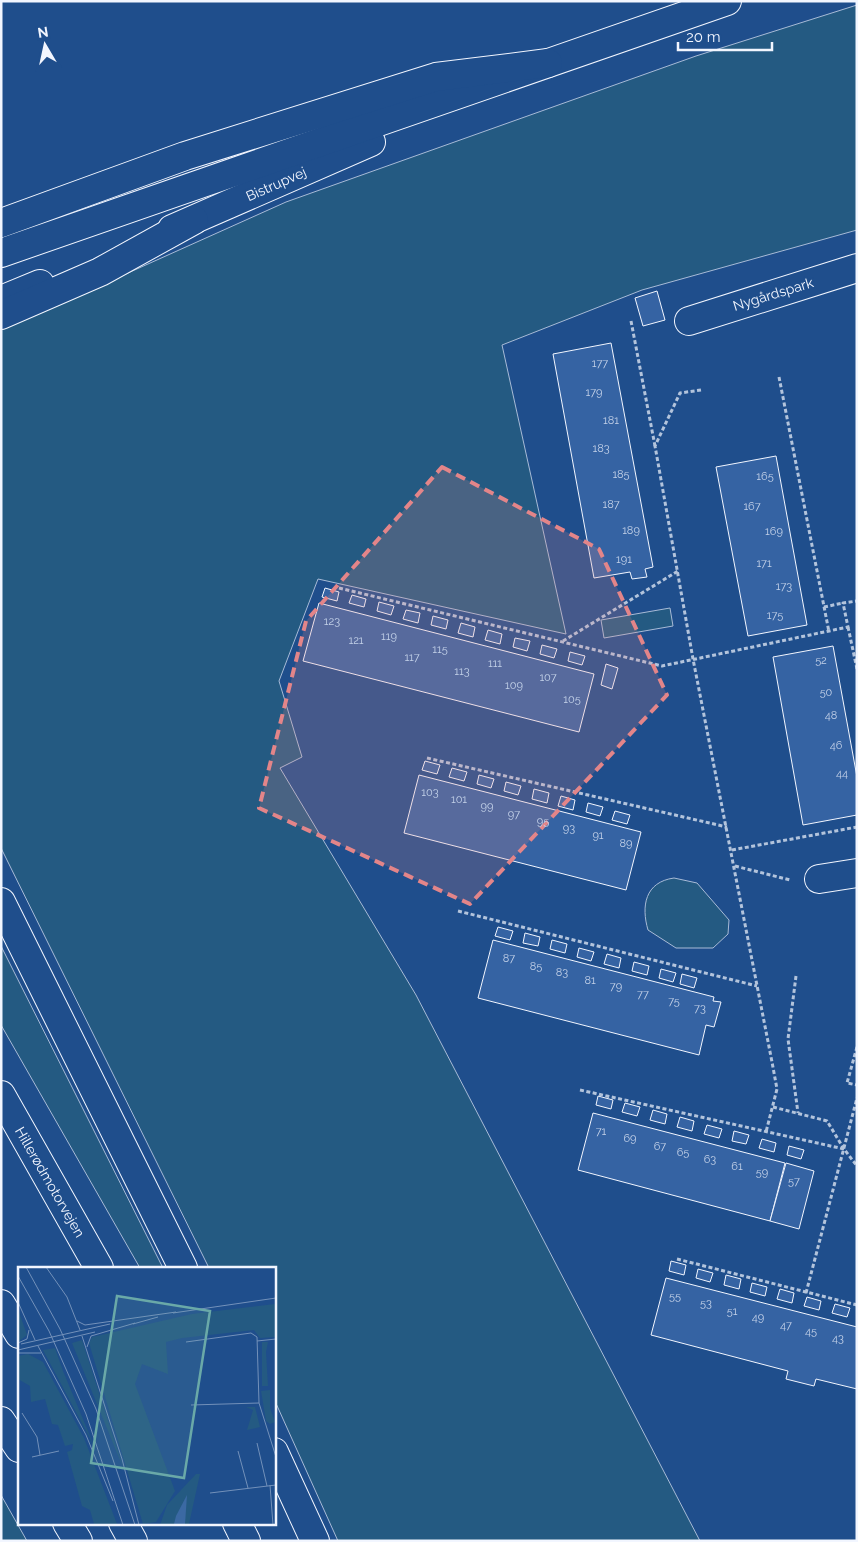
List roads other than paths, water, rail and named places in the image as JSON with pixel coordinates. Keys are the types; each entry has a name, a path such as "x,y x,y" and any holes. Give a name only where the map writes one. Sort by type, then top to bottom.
{"main road":[{"name":"Bistrupvej","path":"1,254 727,1"},
{"name":"Bistrupvej","path":"1,300 194,220 548,63"},
{"path":"1,223 185,156 436,77 548,63"},
{"path":"1,315 100,272 194,220"},
{"name":"Nygårdspark","path":"688,321 857,268"},
{"path":"809,881 857,872"},
{"path":"1,902 183,1267"},
{"name":"Hillerødmotorvejen","path":"1,1096 98,1267"},
{"path":"1,1304 18,1332"},
{"path":"1,1421 18,1446"},
{"path":"275,1454 315,1541"},
{"path":"68,1524 78,1541"},
{"path":"124,1524 132,1541"},
{"path":"238,1524 246,1541"}]}
